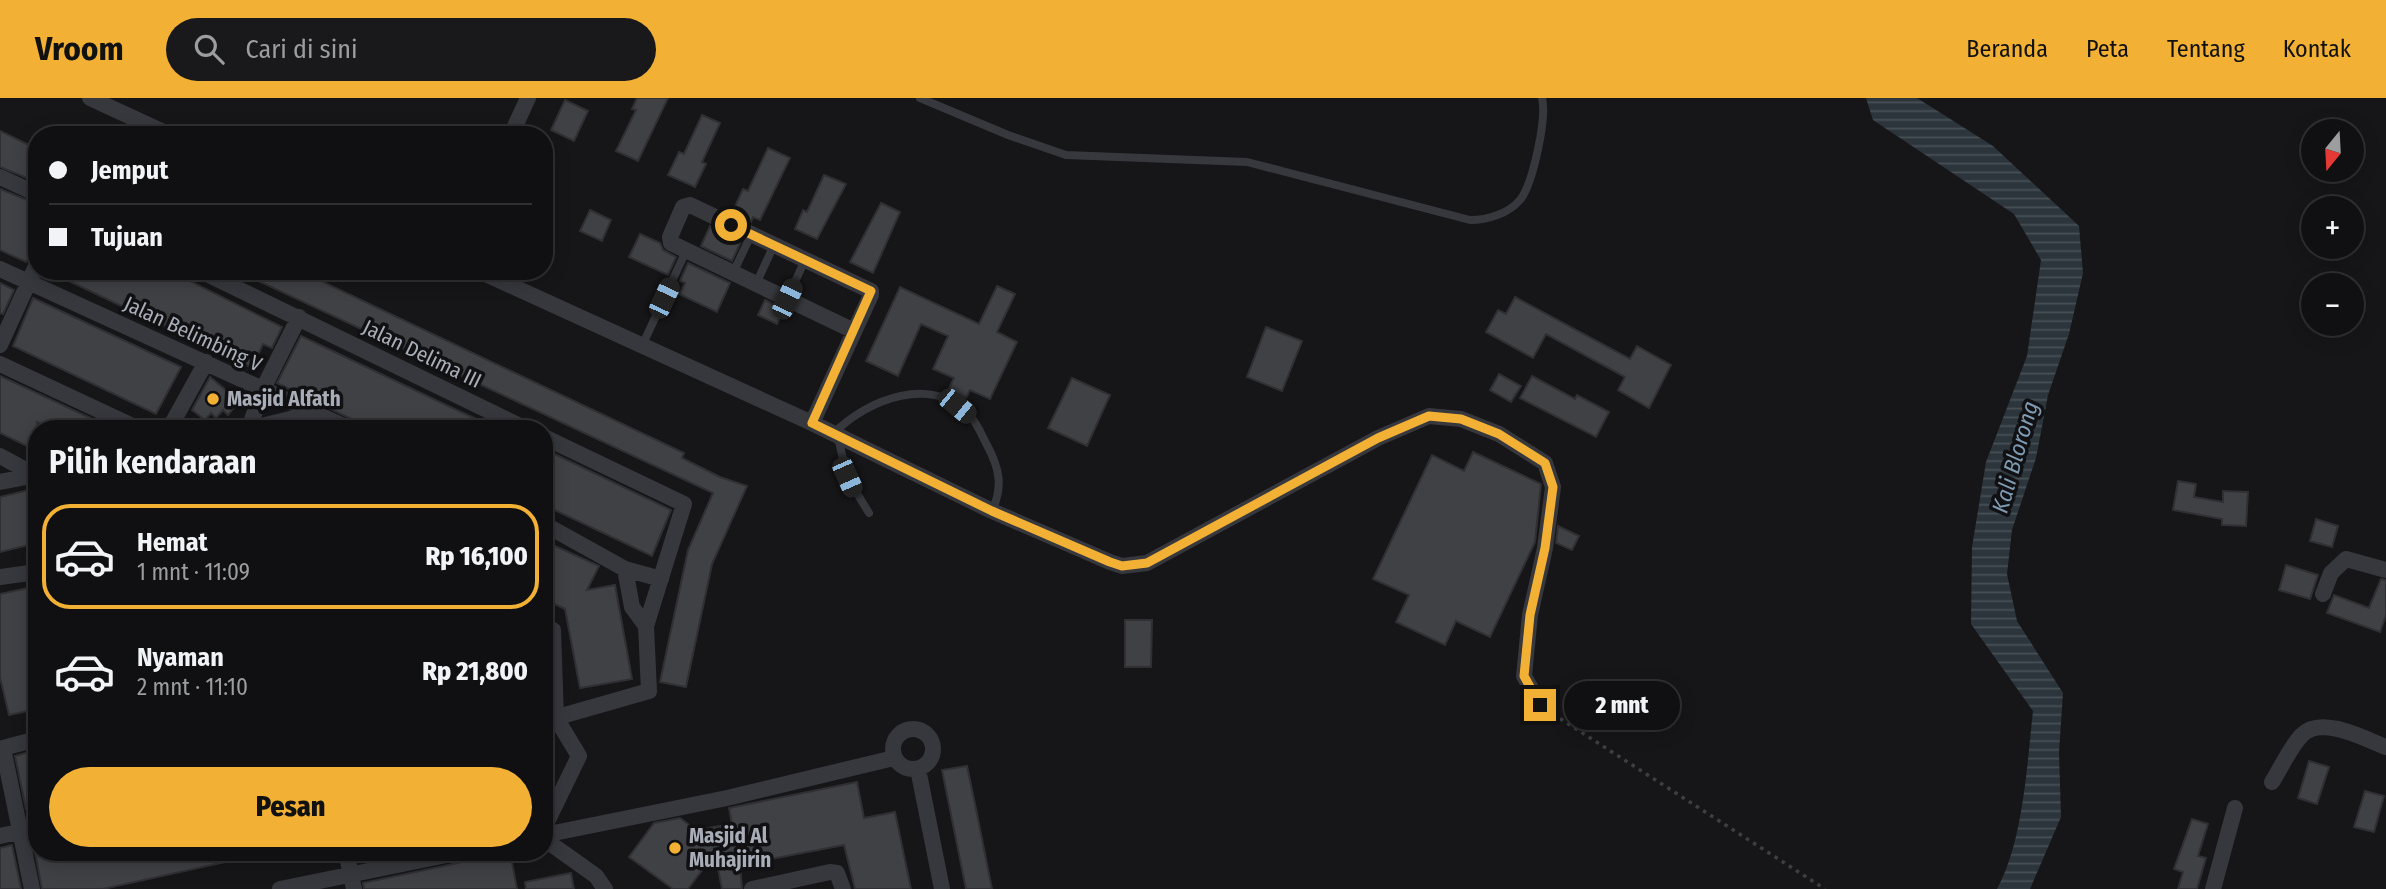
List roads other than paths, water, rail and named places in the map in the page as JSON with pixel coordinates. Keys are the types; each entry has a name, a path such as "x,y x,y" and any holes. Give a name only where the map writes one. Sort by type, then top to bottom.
{"street":[{"path":"90,98 151,126"},
{"path":"515,126 528,98"},
{"path":"0,177 28,190"},
{"path":"812,423 854,331 871,291 686,205 670,241 854,331"},
{"name":"Jalan Belimbing V","path":"0,268 330,420"},
{"name":"Jalan Delima III","path":"220,280 508,420"},
{"path":"499,280 812,423 992,511 1122,566 1147,563 1378,438 1429,416 1461,419 1499,434 1545,463 1553,487 1545,548 1530,615 1524,676 1540,705"},
{"path":"0,345 29,282"},
{"path":"252,420 263,389 299,317"},
{"path":"174,420 206,362"},
{"path":"0,364 120,420"},
{"path":"284,420 315,413"},
{"path":"553,441 684,504 646,626 649,691 553,718"},
{"path":"0,456 28,471"},
{"path":"0,482 28,477"},
{"path":"553,529 625,569 662,579"},
{"path":"2323,594 2335,566 2346,559 2386,570"},
{"path":"625,569 632,607 646,626"},
{"path":"0,577 28,573"},
{"path":"553,723 579,756 553,809"},
{"path":"2272,782 2302,734 2317,727 2337,730 2386,747"},
{"path":"908,729 922,731 932,741 933,755 930,762 918,769 904,768 894,758 896,737 908,729"},
{"path":"0,731 2,748 28,827"},
{"path":"2,748 28,741"},
{"path":"553,835 727,798 894,758"},
{"path":"918,769 942,889"},
{"path":"2213,889 2235,808"},
{"path":"0,836 28,830"},
{"path":"553,844 596,876 605,889"},
{"path":"31,861 33,889"},
{"path":"348,861 353,882"},
{"path":"280,889 353,882 429,861"},
{"path":"757,888 830,872 841,883"}],"lane":[{"path":"920,98 1008,135 1066,155 1247,162 1470,220 1493,217 1520,200 1538,143 1545,108 1542,98"},
{"path":"733,273 752,234"},
{"path":"756,284 774,245"},
{"path":"642,346 686,251"},
{"path":"787,299 805,260"},
{"path":"869,513 847,477 836,435 844,423 872,405 911,393 939,397 971,417 998,470 1001,485 992,511"}],"water":[{"name":"Kali Blorong","path":"1866,98 1917,98 1993,146 2079,226 2083,273 2069,334 2048,395 2036,458 2012,530 2007,574 2017,621 2063,693 2059,752 2061,817 2030,889 1997,889 2013,849 2018,826 2033,711 1971,624 1972,547 1986,462 2027,356 2041,260 2014,214 1873,120"}],"place":[{"name":"Masjid Alfath","path":"213,399"},
{"name":"Masjid Al Muhajirin","path":"675,848"}]}
